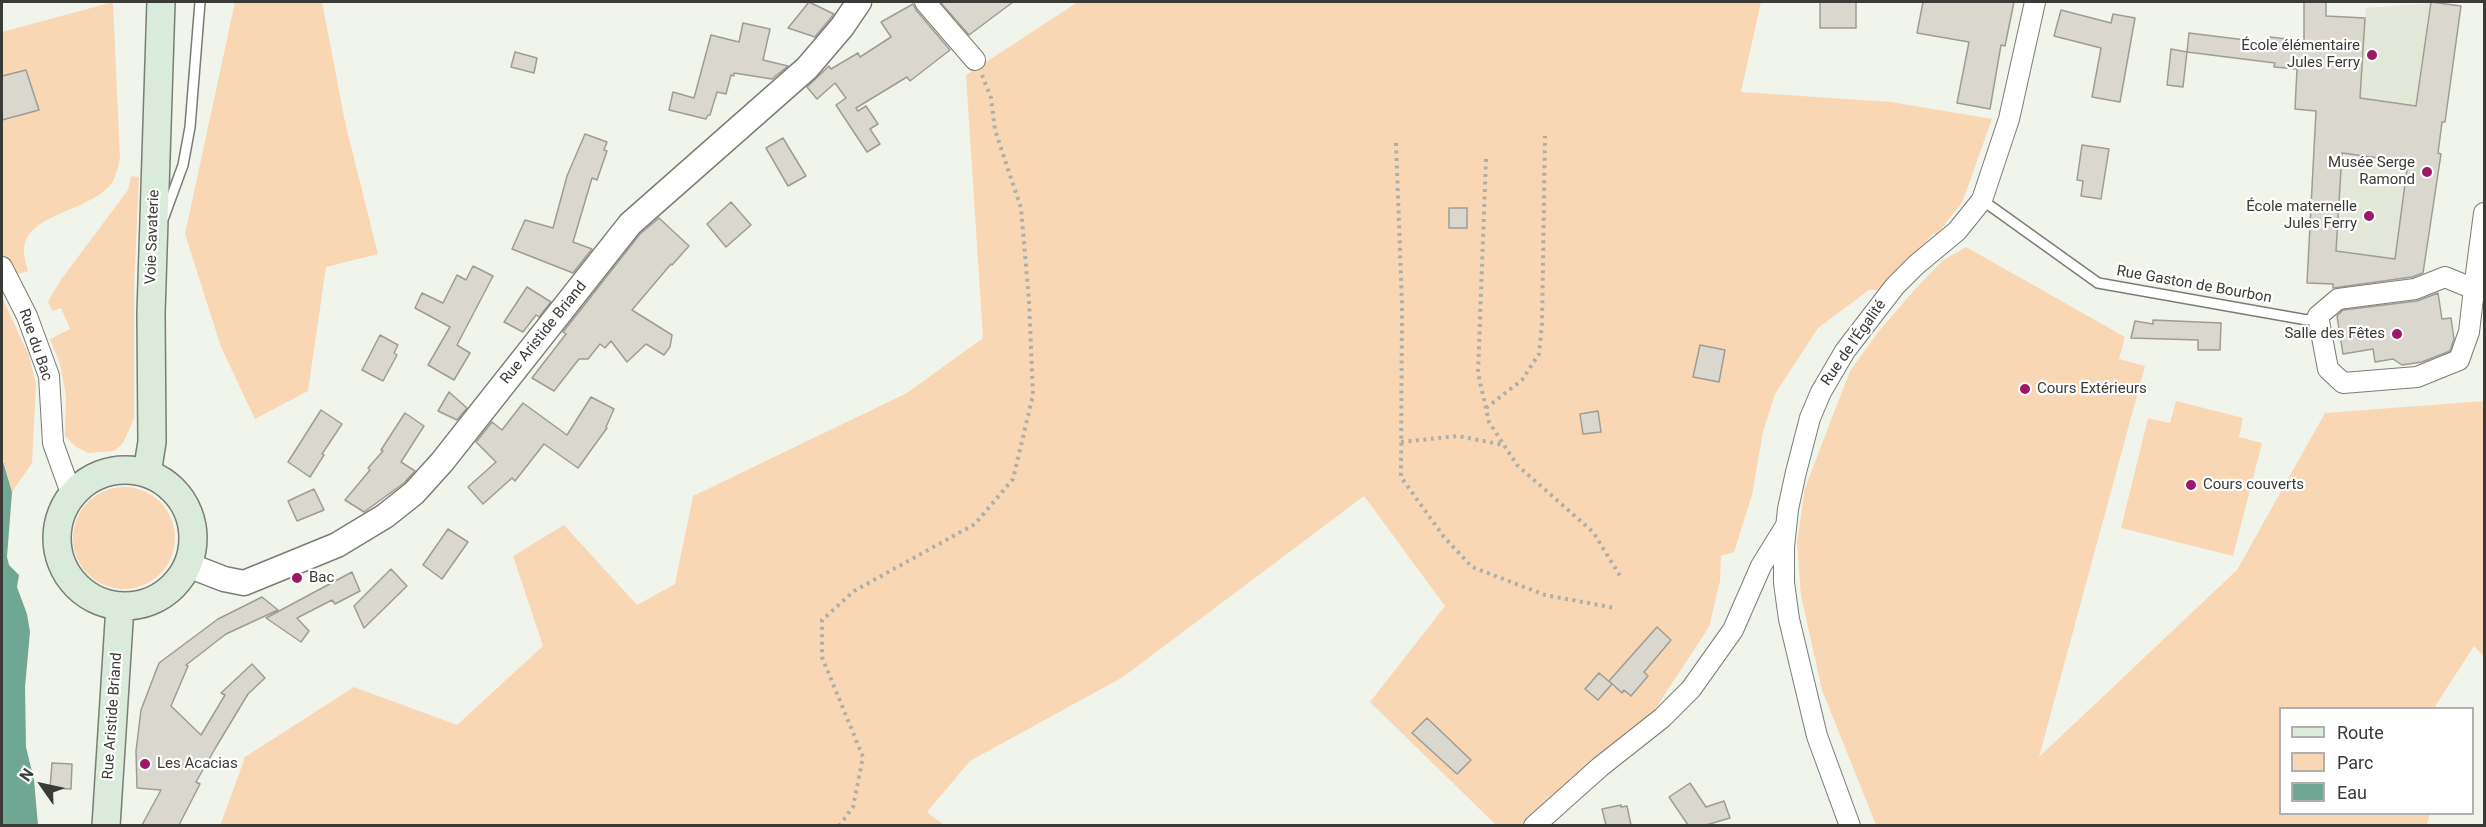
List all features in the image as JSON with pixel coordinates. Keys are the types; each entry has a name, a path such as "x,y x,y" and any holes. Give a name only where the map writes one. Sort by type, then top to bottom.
{"main road":[{"name":"Voie Savaterie","path":"147,473 152,442 153,247 161,2"},
{"path":"126,470 147,473 167,484 182,500 191,521 194,543 188,565 177,583 160,596 141,604 120,606 100,601 82,591 68,575 60,556 57,535 62,515 72,496 87,482 105,472 126,470"},
{"name":"Rue Aristide Briand","path":"106,825 120,606"}],"street":[{"name":"Rue Aristide Briand","path":"188,565 224,579 244,583 337,545 385,516 414,493 442,462 630,224 807,68 842,27 859,2"},
{"path":"925,2 975,60"},
{"name":"Rue de l'Égalité","path":"1850,825 1817,736 1792,639 1784,583 1785,526 1796,472 1810,418 1832,372 1895,286 1957,231 1982,200 2009,119 2035,2"},
{"path":"2479,290 2445,278 2415,289 2338,299 2318,316 2328,369 2343,383 2417,376 2459,360 2469,332 2479,290 2484,213"},
{"name":"Rue du Bac","path":"2,267 27,316 49,376 53,443 72,496"},
{"path":"1534,825 1600,767 1662,718 1691,689 1733,630 1761,566 1785,526"}],"lane":[{"path":"153,247 185,155 190,127 200,2"},
{"name":"Rue Gaston de Bourbon","path":"1982,200 2098,283 2307,320 2318,316"}],"path":[{"path":"839,825 853,807 863,756 822,657 822,620 854,591 975,524 1013,479 1033,395 1021,208 996,130 991,98 975,60"},
{"path":"1486,408 1522,380 1539,354 1542,324 1545,136"},
{"path":"1396,143 1402,305 1401,477 1444,537 1472,567 1545,595 1615,608"},
{"path":"1486,159 1478,373 1489,422 1517,465 1593,532 1622,579"},
{"path":"1401,442 1458,436 1504,445"}],"shaded area":[{"name":"École élémentaire Jules Ferry","path":"2430,3 2414,117 2387,102 2317,92 2326,16 2365,18 2366,8"},
{"name":"École maternelle Jules Ferry","path":"2323,150 2379,158 2410,151 2394,263 2383,257 2336,251 2314,180 2313,168 2322,169"}],"green space":[{"path":"113,2 120,158 117,172 111,184 102,193 51,218 30,233 24,250 28,271 18,274 2,272 2,32"},
{"path":"235,2 322,2 345,122 378,254 326,267 308,391 255,419 221,347 185,234"},
{"path":"1078,2 1761,2 1741,92 1891,102 1992,119 1962,203 1937,234 1933,234 1893,274 1894,277 1883,290 1869,290 1818,328 1775,394 1763,432 1752,495 1734,552 1721,556 1720,581 1709,627 1648,720 1608,751 1523,825 1496,825 1370,702 1445,606 1364,496 1123,677 970,761 927,812 944,825 220,826 245,757 354,687 457,725 543,646 513,556 564,525 637,605 675,584 693,496 907,393 983,338 966,75"},
{"path":"131,176 139,177 134,288 134,419 123,443 114,451 88,453 76,447 65,436 66,396 60,364 50,339 70,329 61,308 52,311 48,302 60,281 128,190"},
{"path":"1966,247 2125,337 2119,359 2145,366 2039,757 2237,570 2325,413 2484,401 2484,657 2474,646 2435,707 2279,707 2279,815 2430,815 2427,825 1876,825 1822,690 1801,596 1797,543 1805,488 1850,371 1879,331 1942,261"},
{"path":"2,297 29,356 36,384 32,463 12,492 2,455"},
{"name":"Cours couverts","path":"2176,401 2243,418 2239,437 2262,443 2233,556 2121,528 2148,418 2170,423"},
{"path":"124,487 153,495 167,509 175,538 167,567 153,581 124,589 95,581 81,567 73,538 81,509 95,495"}],"water":[{"path":"2,458 12,492 7,557 9,565 19,575 17,587 27,614 30,632 25,687 26,747 34,780 38,825 2,825"}],"building":[{"path":"809,2 834,14 815,37 788,28"},
{"path":"940,2 1013,2 969,35"},
{"path":"1820,2 1856,2 1856,28 1820,28"},
{"path":"1923,2 2014,2 2005,46 2001,45 1990,109 1957,103 1969,42 1917,33"},
{"path":"2304,2 2326,2 2326,16 2365,18 2360,98 2416,106 2431,2 2461,6 2445,122 2442,122 2438,153 2441,154 2423,273 2412,277 2333,288 2333,284 2307,283 2316,111 2295,109 2297,69 2274,67 2275,63 2187,52 2189,33 2270,43 2270,37 2304,41","holes":["2342,153 2408,162 2395,259 2336,251"]},
{"path":"913,4 950,50 910,81 907,77 856,108 858,111 866,106 878,124 870,129 880,144 867,152 836,105 846,98 835,83 817,99 807,87 829,66 831,69 858,53 860,57 891,37 881,22"},
{"path":"2061,10 2111,23 2113,14 2135,18 2120,102 2092,97 2101,48 2054,36"},
{"path":"743,23 770,29 763,60 788,66 772,79 734,73 734,76 731,75 726,94 717,92 710,115 706,119 669,110 673,92 694,98 711,35 739,42"},
{"path":"2171,49 2187,52 2183,87 2167,85"},
{"path":"515,52 537,58 534,73 511,67"},
{"path":"26,70 39,110 2,120 2,76"},
{"path":"585,134 607,142 604,150 607,151 597,180 592,178 573,242 592,249 573,273 512,249 525,220 553,228 567,176"},
{"path":"783,138 806,176 788,186 766,148"},
{"path":"2082,145 2109,149 2101,199 2081,196 2083,181 2077,180"},
{"path":"731,202 751,225 726,247 707,224"},
{"path":"1449,208 1467,208 1467,228 1449,228"},
{"path":"659,218 689,246 632,310 672,335 670,347 664,355 646,344 627,362 611,341 605,348 600,344 588,359 579,359 554,391 532,378 566,334 563,332 640,234"},
{"path":"473,266 493,276 457,345 470,353 454,380 428,365 450,327 415,308 422,293 443,303 457,275 466,280"},
{"path":"527,287 551,302 539,317 536,315 523,332 504,322"},
{"name":"Salle des Fêtes","path":"2438,293 2442,319 2451,318 2454,339 2450,351 2422,362 2402,365 2393,359 2375,362 2373,349 2343,354 2337,316 2343,310 2417,301"},
{"path":"2153,320 2221,323 2220,350 2198,350 2198,340 2131,338 2135,321 2153,324"},
{"path":"380,335 398,345 394,353 397,355 383,381 362,370"},
{"path":"1700,345 1725,350 1719,382 1693,377"},
{"path":"449,392 467,408 457,420 438,411"},
{"path":"591,397 614,409 607,428 578,468 544,444 515,481 512,478 483,504 468,487 496,462 476,442 492,422 502,430 523,403 567,435"},
{"path":"321,410 342,424 310,477 288,462"},
{"path":"1598,411 1601,432 1583,434 1580,414"},
{"path":"405,413 424,426 401,462 415,471 404,483 364,512 345,500 370,470 368,468 383,451 381,450"},
{"path":"314,489 324,510 297,521 288,501"},
{"path":"448,529 468,542 442,579 423,565"},
{"path":"391,569 407,586 364,628 354,606"},
{"path":"352,572 360,591 335,604 332,600 297,618 309,631 301,642 266,618"},
{"path":"262,597 278,610 226,634 186,665 188,666 171,706 201,735 225,695 221,693 252,664 265,678 248,694 216,747 196,782 200,784 179,825 142,825 161,790 137,788 136,751 141,710 159,663 218,619"},
{"path":"1657,627 1671,640 1644,672 1648,676 1631,696 1624,690 1622,693 1609,681"},
{"path":"1599,673 1612,684 1598,700 1585,689"},
{"path":"1427,718 1471,760 1457,774 1412,733"},
{"path":"52,763 72,764 71,789 50,788"},
{"path":"1690,783 1706,807 1724,801 1730,818 1706,825 1688,825 1669,797"},
{"path":"1621,805 1621,807 1627,806 1631,825 1606,825 1602,809"}],"place":[{"name":"École élémentaire Jules Ferry","path":"2372,55"},
{"name":"Musée Serge Ramond","path":"2427,172"},
{"name":"École maternelle Jules Ferry","path":"2369,216"},
{"name":"Salle des Fêtes","path":"2397,334"},
{"name":"Cours Extérieurs","path":"2025,389"},
{"name":"Cours couverts","path":"2191,485"},
{"name":"Bac","path":"297,578"},
{"name":"Les Acacias","path":"145,764"}]}
